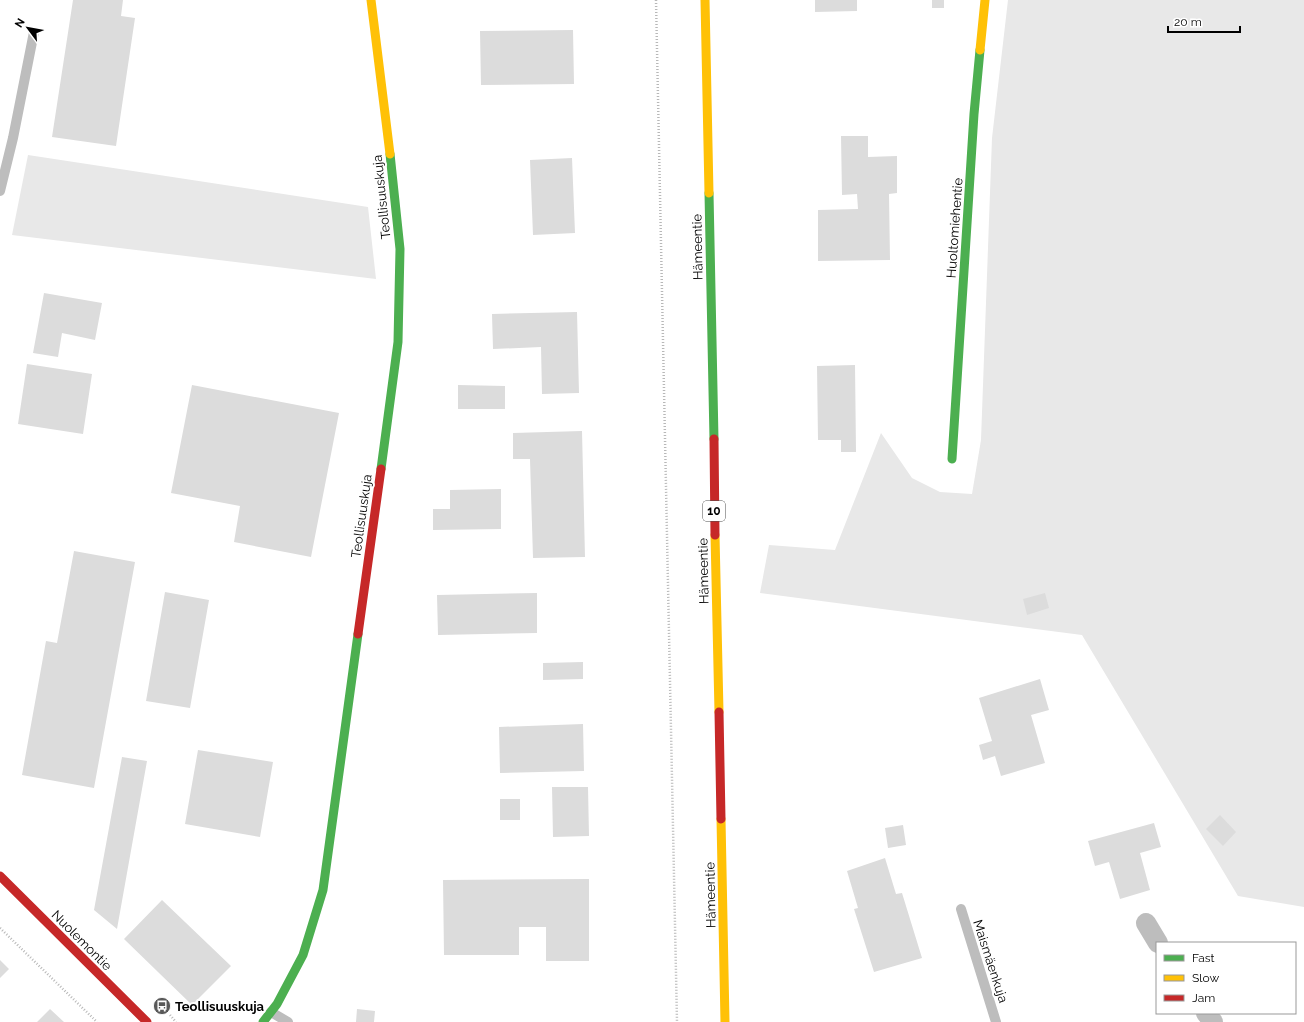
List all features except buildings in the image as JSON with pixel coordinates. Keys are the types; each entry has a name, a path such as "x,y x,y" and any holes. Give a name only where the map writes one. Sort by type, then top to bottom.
{"main road":[{"name":"Teollisuuskuja","path":"263,1022 276,1004 303,955 323,890 398,342 400,249 386,117 371,0"},
{"name":"Hämeentie","path":"705,0 725,1022"},
{"name":"Huoltomiehentie","path":"952,459 974,114 985,0"},
{"name":"Nuolemontie","path":"0,876 146,1022"}],"street":[{"path":"1146,923 1157,942"},
{"path":"1207,1014 1214,1022"}],"lane":[{"path":"0,190 13,138 34,32"},
{"name":"Maismäenkuja","path":"961,909 996,1022"},
{"path":"271,1012 288,1022"}],"path":[{"path":"656,0 677,1022"},
{"path":"0,928 97,1022"}],"shaded area":[{"path":"1008,0 1304,0 1304,907 1238,896 1082,635 760,593 769,545 835,550 881,433 912,478 940,492 972,494 981,440 992,138"},
{"path":"28,155 368,207 376,279 12,235"}],"traffic: fast":[{"path":"952,459 974,114 980,50"},
{"path":"381,469 398,342 400,249 390,154"},
{"path":"709,193 714,439"},
{"path":"263,1022 277,1004 303,955 323,890 358,634"}],"traffic: slow":[{"path":"371,0 390,154"},
{"path":"705,0 709,193"},
{"path":"980,50 985,0"},
{"path":"715,535 719,712"},
{"path":"721,819 725,1022"}],"traffic: jam":[{"path":"714,439 715,535"},
{"path":"358,634 381,469"},
{"path":"719,712 721,819"},
{"path":"0,876 147,1022"}],"place":[{"name":"Teollisuuskuja","path":"162,1006"}]}
